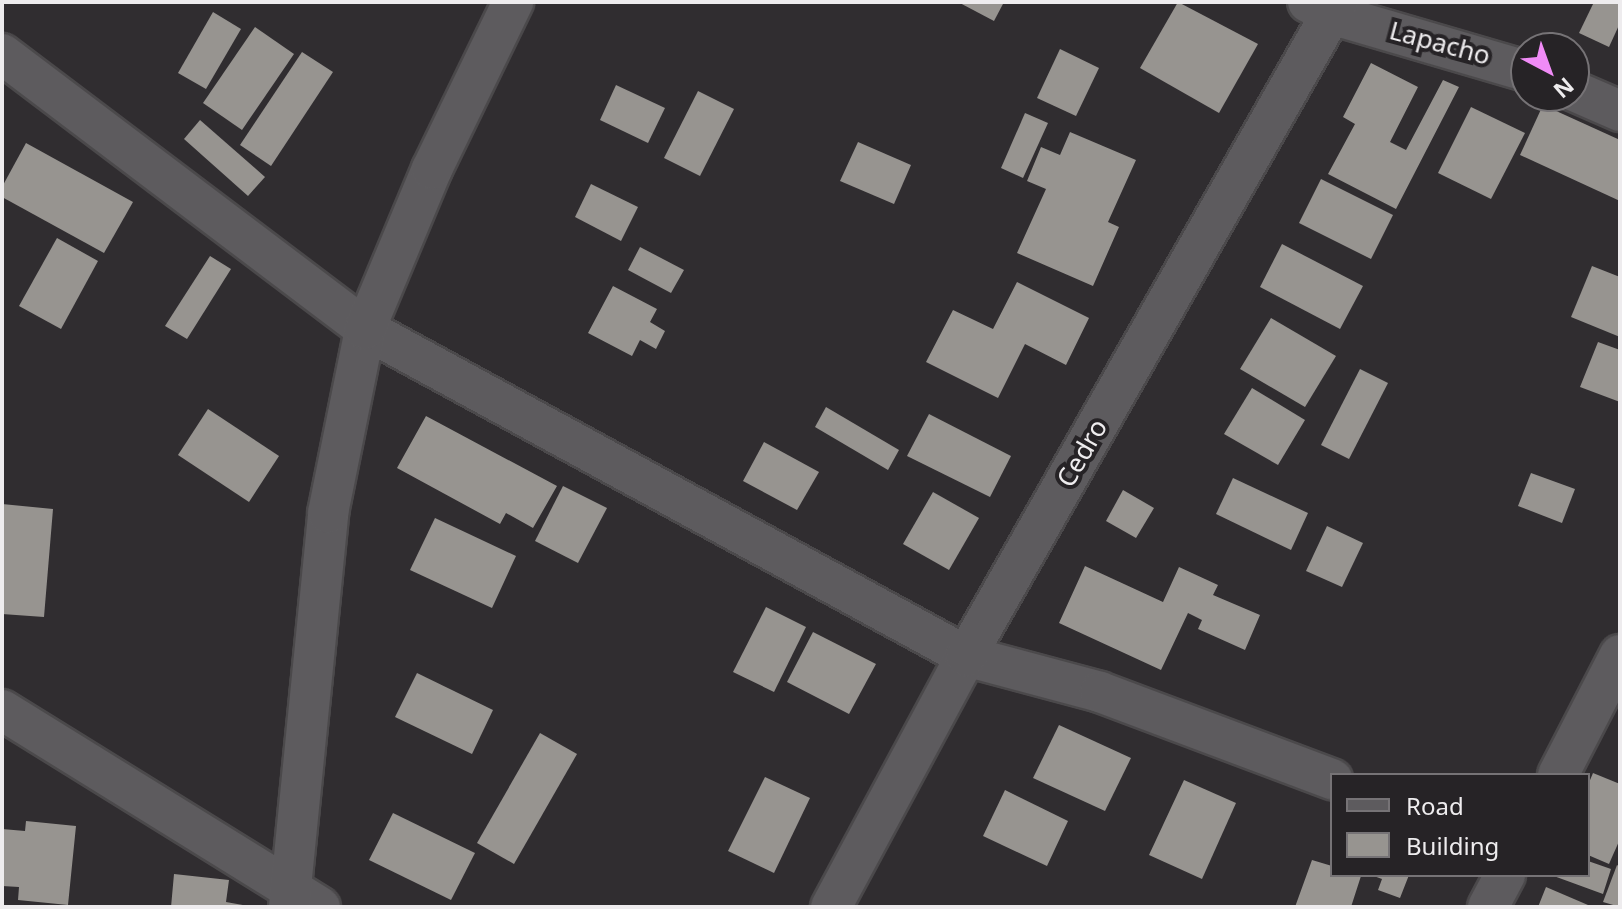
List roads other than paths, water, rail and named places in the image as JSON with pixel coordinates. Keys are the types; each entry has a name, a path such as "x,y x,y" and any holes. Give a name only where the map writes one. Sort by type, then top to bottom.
{"street":[{"path":"2,710 300,901 328,513 365,329 432,169 513,2"},
{"name":"Lapacho","path":"1326,6 1510,66"},
{"name":"Cedro","path":"831,907 966,656 1326,6"},
{"path":"2,54 365,329 966,656 1100,692 1330,778"},
{"path":"1590,98 1620,111"},
{"path":"1559,773 1620,655"},
{"path":"1488,907 1504,877"}]}
